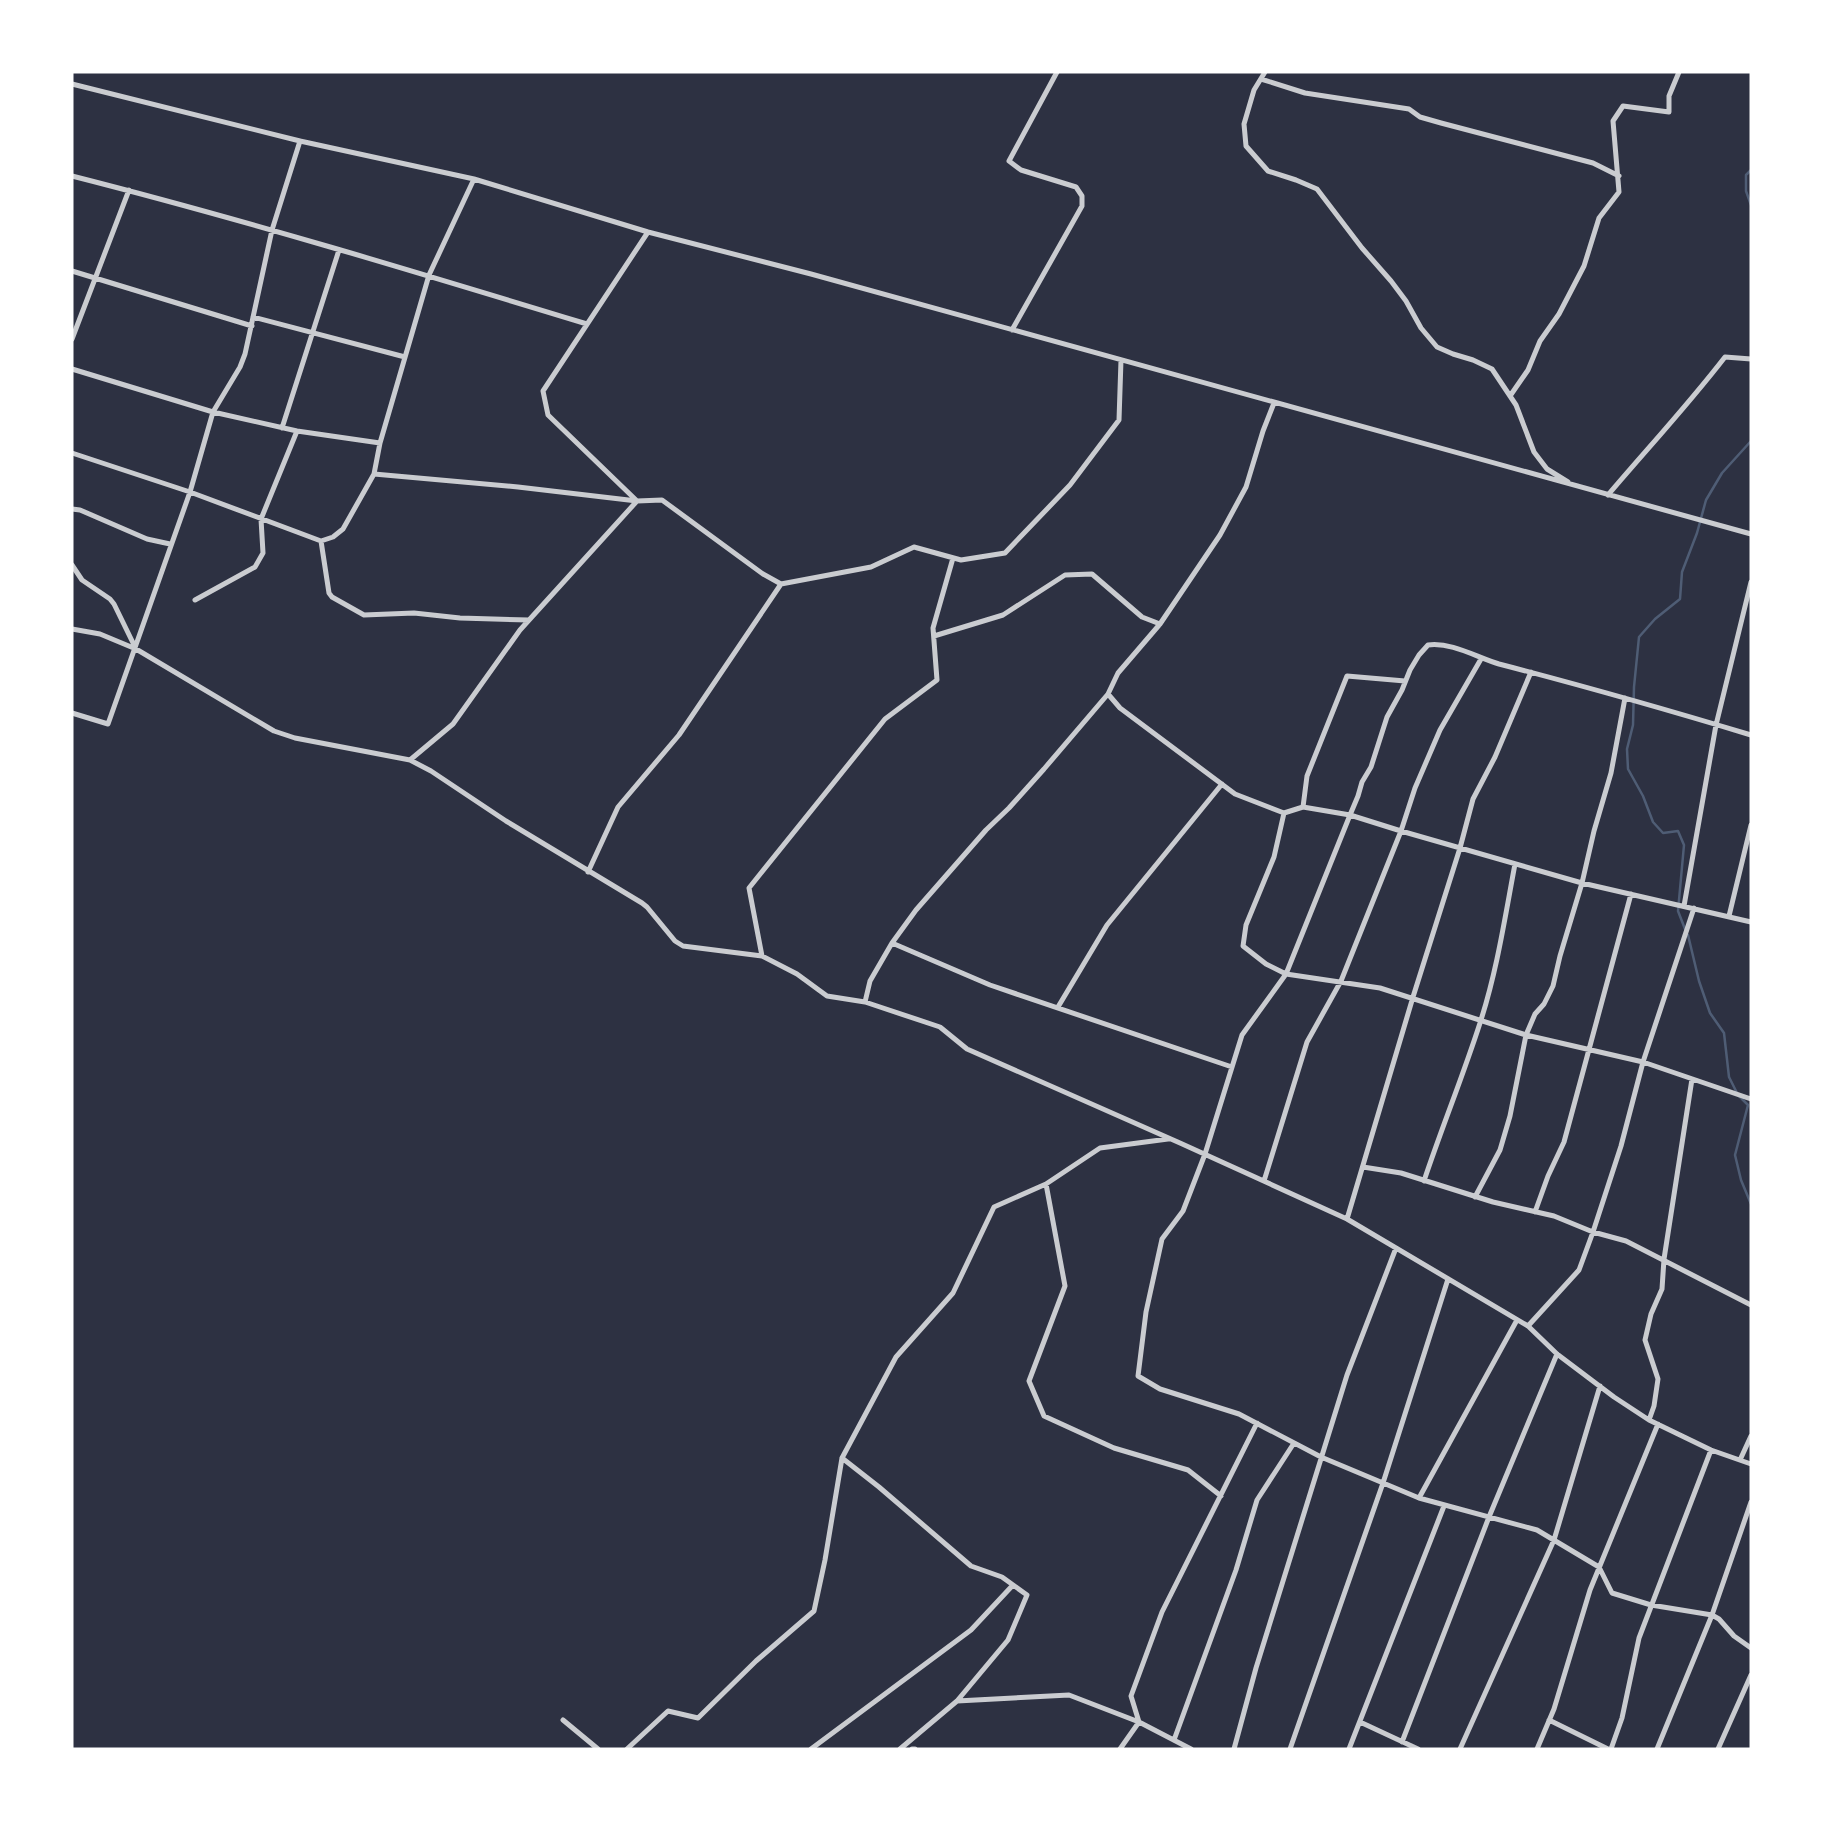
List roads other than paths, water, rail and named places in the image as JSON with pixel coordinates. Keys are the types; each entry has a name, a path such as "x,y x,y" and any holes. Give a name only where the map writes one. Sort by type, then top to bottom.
{"street":[{"path":"1012,330 1082,206 1082,196 1076,187 1021,170 1009,161 1057,72"},
{"path":"1265,72 1254,90 1244,124 1246,146 1268,171 1317,189 1354,239 1391,281 1437,347 1492,369 1516,405 1534,452 1547,469 1574,485"},
{"path":"1510,396 1528,370 1540,341 1559,314 1584,266 1599,218 1619,192 1613,121 1623,106 1669,112 1669,96 1679,72"},
{"path":"1261,79 1305,93 1409,109 1420,117 1593,163 1619,176"},
{"path":"72,84 300,141 474,178 648,232 811,274 1751,534"},
{"path":"72,713 108,724 190,492 213,412 245,354 272,230 300,141"},
{"path":"72,176 429,275 587,324"},
{"path":"72,453 190,492 321,541 333,537 343,529 374,474 380,443 429,275 474,178"},
{"path":"72,339 129,190"},
{"path":"637,501 548,415 543,391 648,232"},
{"path":"282,428 339,250"},
{"path":"72,271 251,326"},
{"path":"253,317 405,357"},
{"path":"1608,495 1725,358 1751,359"},
{"path":"374,474 637,501 662,500 763,574 781,584 871,567 914,547 961,560 1005,553 1070,485 1119,420 1121,360"},
{"path":"72,369 213,412 297,431 380,443"},
{"path":"864,1002 870,981 892,943 916,910 986,830 1018,799 1108,694 1118,673 1160,624 1220,535 1246,487 1275,402"},
{"path":"195,600 255,567 263,553 261,519 297,431"},
{"path":"410,760 453,724 529,620 637,501"},
{"path":"72,509 148,539 170,544"},
{"path":"321,541 329,593 364,615 414,613 460,618 529,620"},
{"path":"762,956 749,888 885,719 937,680 933,628 953,558"},
{"path":"72,565 82,580 110,598 136,649"},
{"path":"934,636 1003,615 1065,575 1092,574 1142,617 1160,624"},
{"path":"1684,906 1716,725 1751,582"},
{"path":"589,872 618,807 679,735 781,584"},
{"path":"72,629 100,634 136,649 274,731 295,738 410,760 647,907 675,941 683,946 762,956 797,974 827,996 864,1002 940,1027 967,1049 1347,1219 1528,1326 1557,1354 1649,1420 1711,1450 1751,1464"},
{"path":"1751,735 1481,659 1441,643 1428,645 1410,670 1387,717 1371,767 1362,782 1286,974 1242,1035 1205,1154 1183,1211 1162,1239 1146,1312 1138,1376 1160,1389 1239,1414 1321,1457 1419,1499 1537,1531 1599,1567 1612,1593 1651,1605 1712,1615 1720,1619 1734,1636 1751,1648"},
{"path":"1264,1181 1307,1042 1341,981 1440,730 1481,659"},
{"path":"1347,1219 1473,799 1495,757 1531,672"},
{"path":"1303,807 1307,776 1347,676 1405,681"},
{"path":"1108,694 1120,708 1235,794 1284,813 1303,807 1350,814 1582,883 1751,922"},
{"path":"1475,1197 1500,1150 1526,1035 1535,1014 1544,1004 1553,986 1611,772 1625,698"},
{"path":"1058,1007 1107,925 1222,785"},
{"path":"1284,813 1274,858 1246,925 1244,946 1266,964 1286,974 1380,988 1413,997 1526,1035 1643,1062 1751,1099"},
{"path":"1729,916 1751,825"},
{"path":"1424,1181 1481,1021 1495,967 1515,864"},
{"path":"1535,1212 1564,1142 1631,894"},
{"path":"1528,1326 1579,1270 1621,1146 1643,1062 1695,908"},
{"path":"892,943 990,985 1232,1067"},
{"path":"1649,1420 1658,1379 1645,1340 1651,1314 1662,1289 1664,1259 1692,1079"},
{"path":"626,1749 668,1711 698,1718 756,1661 814,1611 842,1458 896,1357 953,1293 994,1208 1046,1184 1100,1148 1171,1139"},
{"path":"1363,1167 1401,1173 1475,1197 1555,1216 1593,1232 1626,1241 1751,1305"},
{"path":"1046,1184 1065,1286 1029,1381 1044,1416 1114,1448 1188,1470 1221,1496"},
{"path":"1234,1749 1256,1668 1347,1375 1396,1248"},
{"path":"1290,1749 1383,1483 1448,1279"},
{"path":"1419,1499 1517,1320"},
{"path":"1402,1742 1489,1517 1557,1354"},
{"path":"1460,1749 1554,1540 1600,1387"},
{"path":"1139,1722 1131,1696 1162,1612 1256,1423"},
{"path":"1537,1749 1549,1720 1590,1590 1658,1424"},
{"path":"1740,1460 1751,1436"},
{"path":"1177,1744 1257,1500 1294,1443"},
{"path":"1549,1720 1609,1749 1622,1718 1639,1638 1711,1450"},
{"path":"842,1458 971,1566 1002,1577 1027,1595 1008,1640 957,1701 900,1749"},
{"path":"1657,1749 1712,1615 1751,1502"},
{"path":"1349,1749 1444,1506"},
{"path":"811,1749 971,1630 1013,1585"},
{"path":"1718,1749 1751,1675"},
{"path":"957,1701 1069,1695 1139,1722 1191,1749"},
{"path":"564,1720 598,1749"},
{"path":"1121,1749 1139,1722"},
{"path":"1360,1722 1418,1749"}],"waterway":[{"path":"1751,170 1746,175 1746,191 1751,205"},
{"path":"1685,929 1678,911 1684,845 1678,831 1663,833 1653,822 1628,769 1627,749 1633,725 1639,637 1655,619 1680,599 1682,572 1706,500 1722,473 1751,441"},
{"path":"1688,935 1710,1013 1724,1033 1729,1077 1738,1095 1748,1105 1735,1155 1751,1204"}]}
